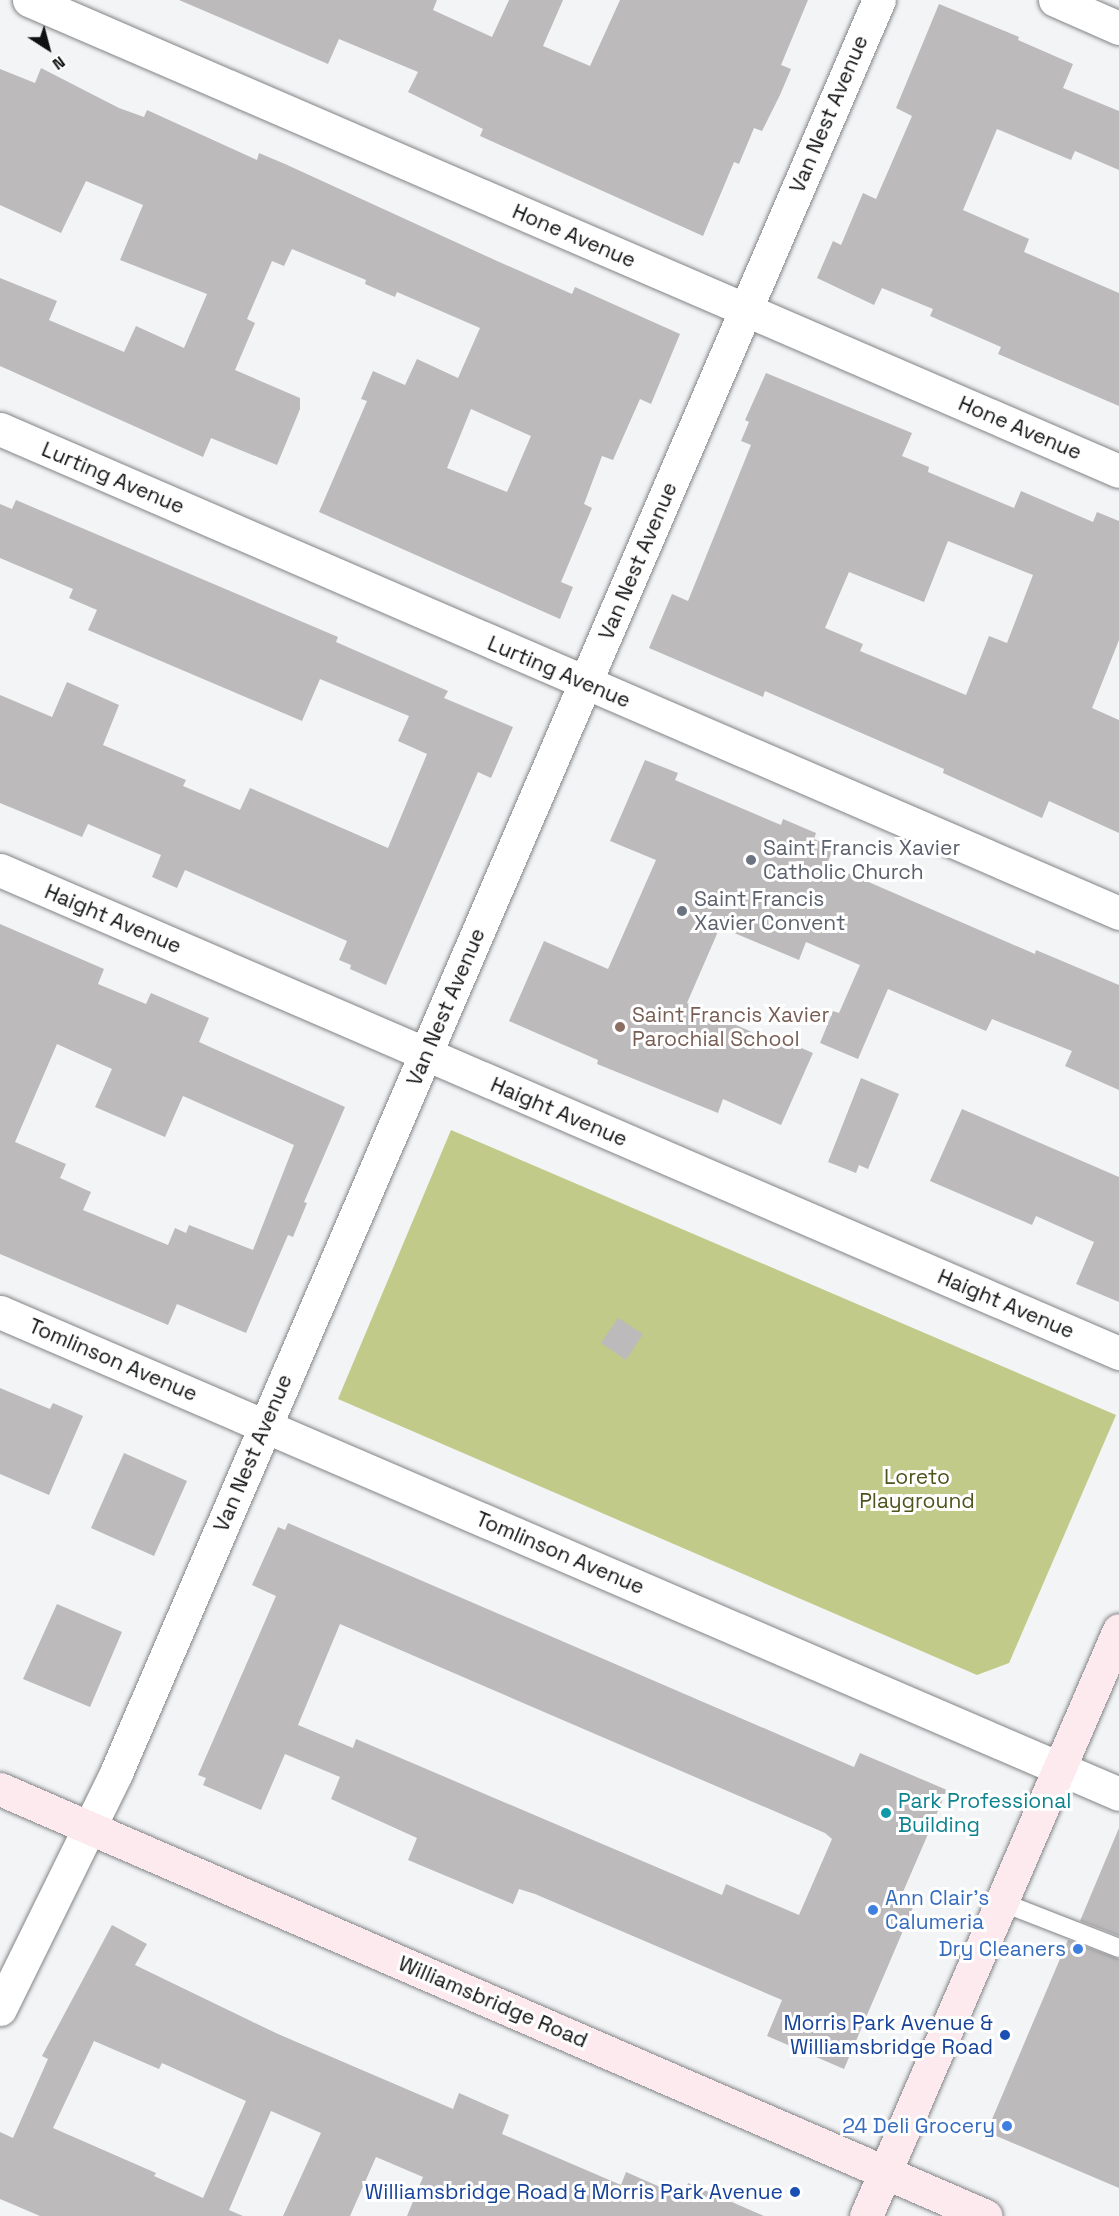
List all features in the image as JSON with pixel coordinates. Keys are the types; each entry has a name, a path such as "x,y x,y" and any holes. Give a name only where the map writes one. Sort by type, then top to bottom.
{"main road":[{"path":"866,2216 1119,1630"},
{"name":"Williamsbridge Road","path":"0,1789 986,2216"}],"street":[{"name":"Hone Avenue","path":"29,0 1119,471"},
{"name":"Van Nest Avenue","path":"0,2009 89,1829 426,1054 879,0"},
{"path":"1055,0 1119,28"},
{"name":"Lurting Avenue","path":"0,429 1119,913"},
{"name":"Haight Avenue","path":"0,870 1119,1353"},
{"name":"Tomlinson Avenue","path":"0,1312 1119,1794"}],"lane":[{"path":"1001,1902 1119,1948"}],"green space":[{"name":"Loreto Playground","path":"451,1130 1116,1415 1009,1663 977,1675 338,1399"}],"building":[{"path":"179,0 437,0 433,10 492,37 509,0 563,0 543,46 590,66 620,0 808,0 781,65 791,69 780,95 762,131 754,128 739,164 734,162 703,236 480,136 483,129 408,92 418,72 339,39 328,64"},
{"path":"939,4 1019,37 1018,40 1073,64 1063,88 1119,111 1119,170 1075,151 1071,160 997,129 963,210 1029,239 1024,252 1119,293 1119,406 998,354 1001,347 930,316 933,309 882,288 874,305 817,278 833,241 841,245 863,193 876,199 912,116 896,108"},
{"path":"41,68 119,108 144,117 147,110 257,160 259,153 572,294 575,287 680,334 651,404 640,399 613,460 602,456 584,504 592,508 561,582 573,587 560,619 319,512 367,401 361,399 373,371 405,385 417,359 458,378 480,328 397,292 395,297 365,284 366,280 292,249 284,266 272,261 247,319 255,323 235,370 300,398 300,409 277,465 211,438 203,457 0,366 0,278 57,301 49,320 124,352 136,326 184,348 207,294 120,260 143,205 86,181 61,233 0,205 0,69 35,83","holes":["471,409 531,436 507,492 447,468"]},
{"path":"766,373 912,433 902,456 929,467 928,472 1014,508 1021,491 1093,522 1097,512 1119,521 1119,640 1092,708 1119,720 1119,833 1049,801 1042,818 943,773 944,769 765,691 763,697 649,648 672,594 688,601 751,445 741,441 749,422 745,420","holes":["948,541 1033,575 1007,643 989,636 966,695 860,651 863,644 825,628 849,572 924,602"]},
{"path":"16,500 338,637 336,642 448,691 444,698 513,727 491,778 478,772 386,985 350,969 351,965 339,960 347,941 185,870 177,888 152,877 161,855 88,824 82,837 0,803 0,695 52,717 67,682 119,705 103,745 186,780 183,786 240,810 250,788 388,848 427,754 398,741 409,716 320,679 302,721 88,630 97,610 69,598 73,589 0,558 0,504 12,509"},
{"path":"645,760 678,773 675,780 781,825 783,819 816,833 814,839 834,847 827,864 1035,954 1036,950 1119,985 1119,1090 1065,1066 1072,1051 992,1019 986,1031 888,989 858,1059 820,1043 833,1011 839,1013 860,965 806,942 799,960 720,927 687,1003 781,1045 783,1040 813,1053 781,1125 723,1099 718,1113 597,1064 598,1060 509,1021 544,941 608,969 656,860 610,841"},
{"path":"0,924 104,969 98,984 146,1004 151,993 209,1018 199,1042 345,1107 304,1202 307,1203 293,1237 288,1235 246,1333 177,1304 168,1325 0,1254","holes":["57,1044 112,1069 95,1107 165,1137 183,1096 294,1145 253,1250 189,1225 186,1233 175,1228 168,1245 83,1210 91,1192 60,1178 66,1164 15,1142"]},
{"path":"861,1078 899,1094 868,1169 859,1165 856,1173 828,1162"},
{"path":"962,1109 1119,1177 1119,1302 1076,1284 1094,1242 1036,1216 1032,1225 930,1181"},
{"path":"618,1318 643,1334 626,1360 601,1343"},
{"path":"0,1388 50,1409 53,1403 83,1416 49,1495 0,1474"},
{"path":"124,1453 187,1481 154,1556 91,1528"},
{"path":"288,1523 854,1767 860,1753 947,1790 903,1892 917,1898 844,2069 767,2036 782,2000 535,1894 519,1889 513,1904 408,1860 417,1838 331,1799 340,1777 285,1754 261,1810 203,1785 206,1778 198,1775 276,1596 252,1585 278,1527 285,1530","holes":["340,1624 825,1833 832,1839 799,1915 726,1884 722,1895 356,1739 353,1748 298,1725"]},
{"path":"57,1604 122,1632 90,1707 23,1679"},
{"path":"1119,1828 1119,1936 1080,1921"},
{"path":"112,1925 147,1944 135,1965 278,2034 453,2109 459,2093 509,2115 502,2134 621,2185 626,2172 683,2197 688,2183 764,2216 407,2216 423,2177 376,2157 350,2216 283,2216 321,2133 271,2111 229,2210 243,2216 40,2216 0,2199 0,2132 13,2138 48,2059 42,2056","holes":["94,2041 159,2069 162,2063 246,2101 203,2198 154,2176 156,2173 53,2128"]},
{"path":"1068,1940 1119,1959 1119,2188 994,2135 990,2124"}],"place":[{"name":"Saint Francis Xavier Catholic Church","path":"751,860"},
{"name":"Saint Francis Xavier Convent","path":"682,911"},
{"name":"Saint Francis Xavier Parochial School","path":"620,1027"},
{"name":"Park Professional Building","path":"886,1813"},
{"name":"Ann Clair's Calumeria","path":"873,1910"},
{"name":"Dry Cleaners","path":"1078,1949"},
{"name":"Morris Park Avenue & Williamsbridge Road","path":"1005,2035"},
{"name":"24 Deli Grocery","path":"1007,2126"},
{"name":"Williamsbridge Road & Morris Park Avenue","path":"795,2192"}]}
